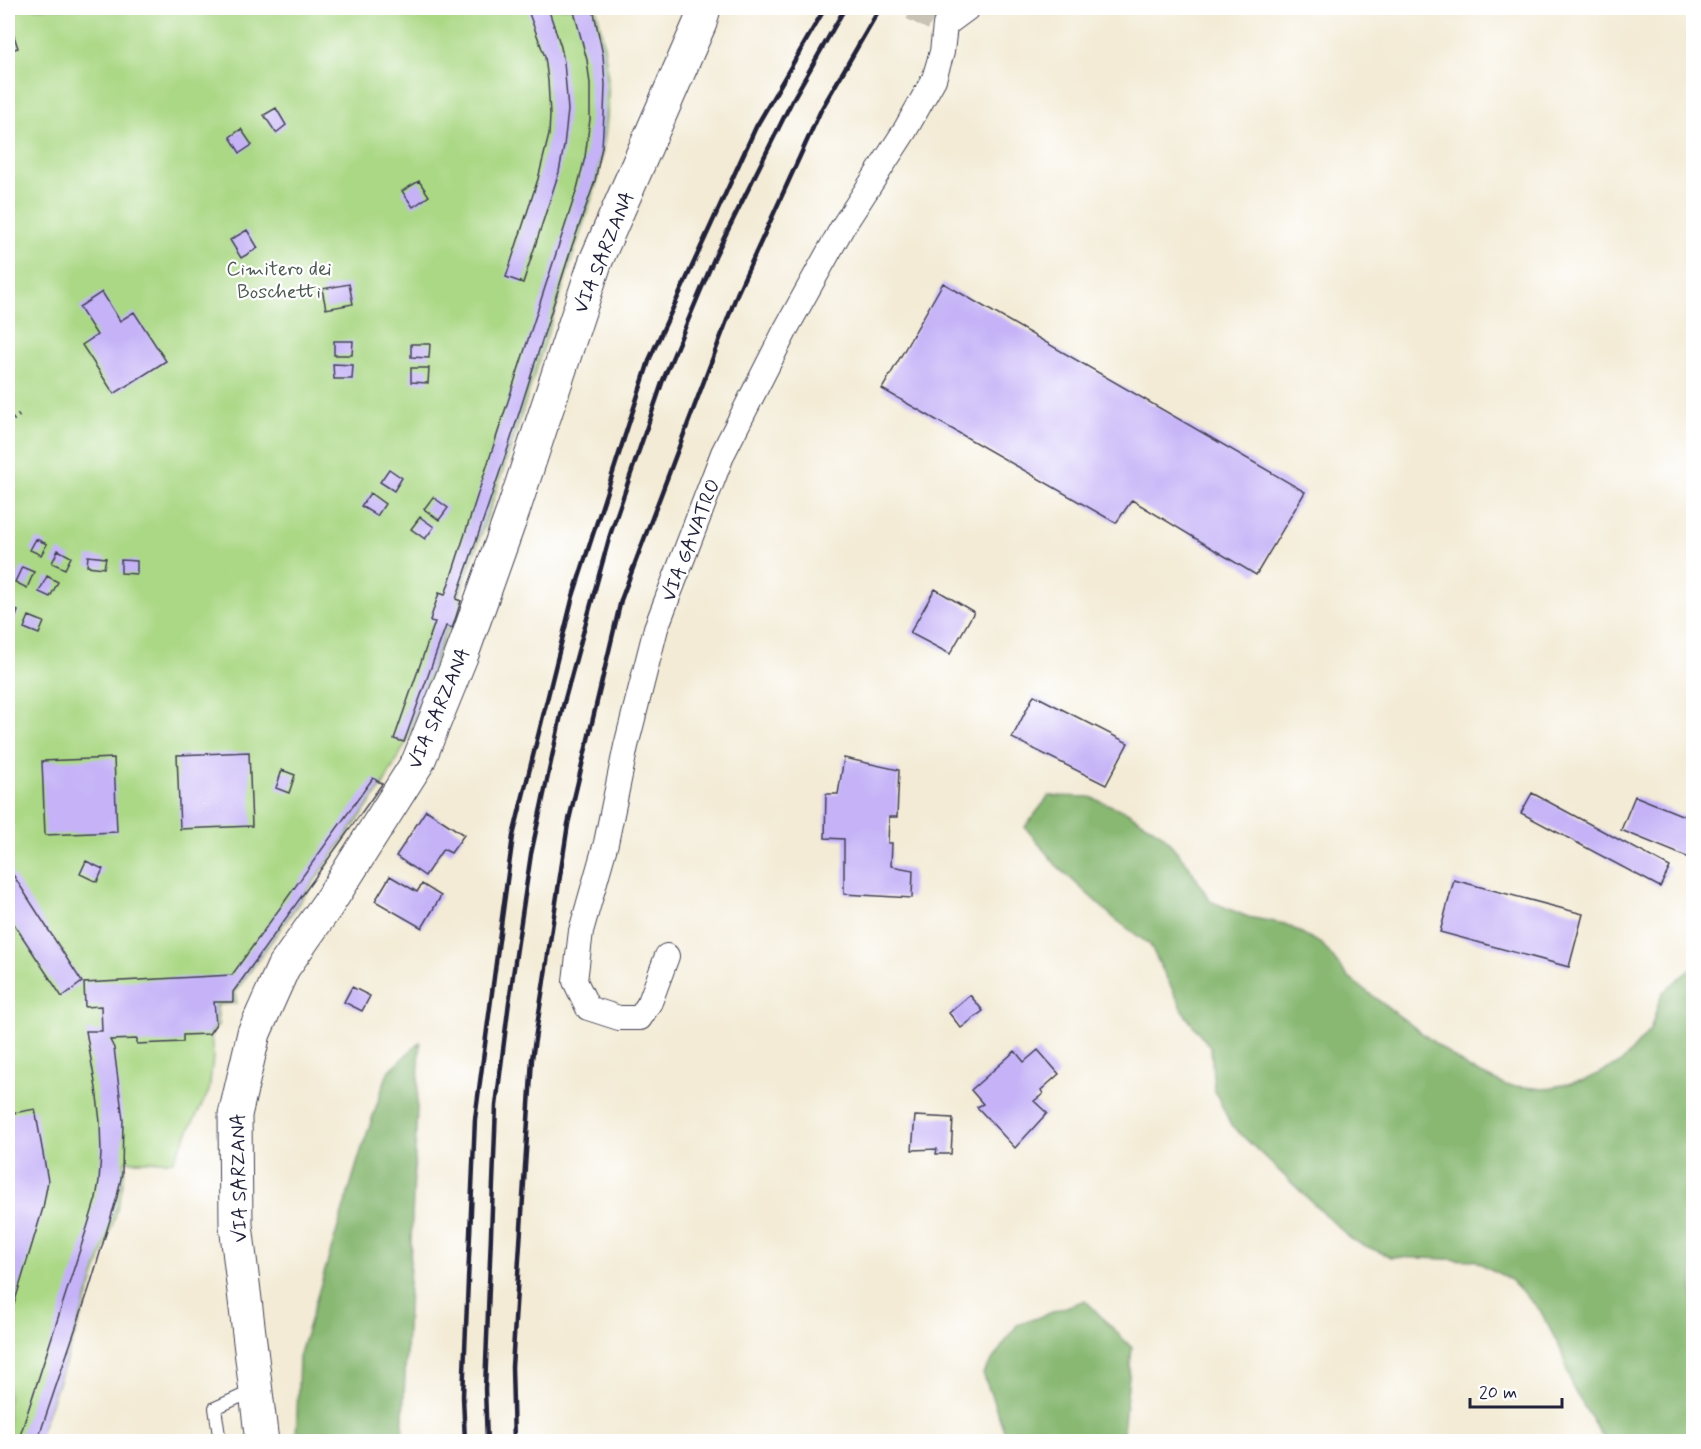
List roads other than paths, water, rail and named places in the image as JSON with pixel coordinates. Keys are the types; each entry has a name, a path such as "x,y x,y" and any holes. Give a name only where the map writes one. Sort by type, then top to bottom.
{"main road":[{"name":"VIA SARZANA","path":"262,1442 236,1225 235,1115 254,1033 283,968 328,904 418,762 462,654 513,511 595,263 700,23 704,8"}],"street":[{"name":"VIA GAVATRO","path":"667,956 650,1002 640,1018 619,1018 588,1008 575,981 581,931 606,843 626,746 656,628 728,442 787,327 842,228 904,132 934,79 942,52 945,25 968,8"}],"lane":[{"path":"220,1442 215,1408 256,1389"}],"tunnel":[{"path":"912,8 945,25"}],"railway":[{"path":"465,1442 463,1396 475,1119 513,836 573,596 650,358 756,127 825,8"},
{"path":"487,1442 485,1389 496,1106 531,854 563,706 610,535 663,380 716,254 792,101 845,8"},
{"path":"514,1442 512,1367 532,1059 568,824 621,600 737,294 821,110 880,8"}],"park label":[{"name":"Cimitero dei Boschetti","path":"279,280"}]}
